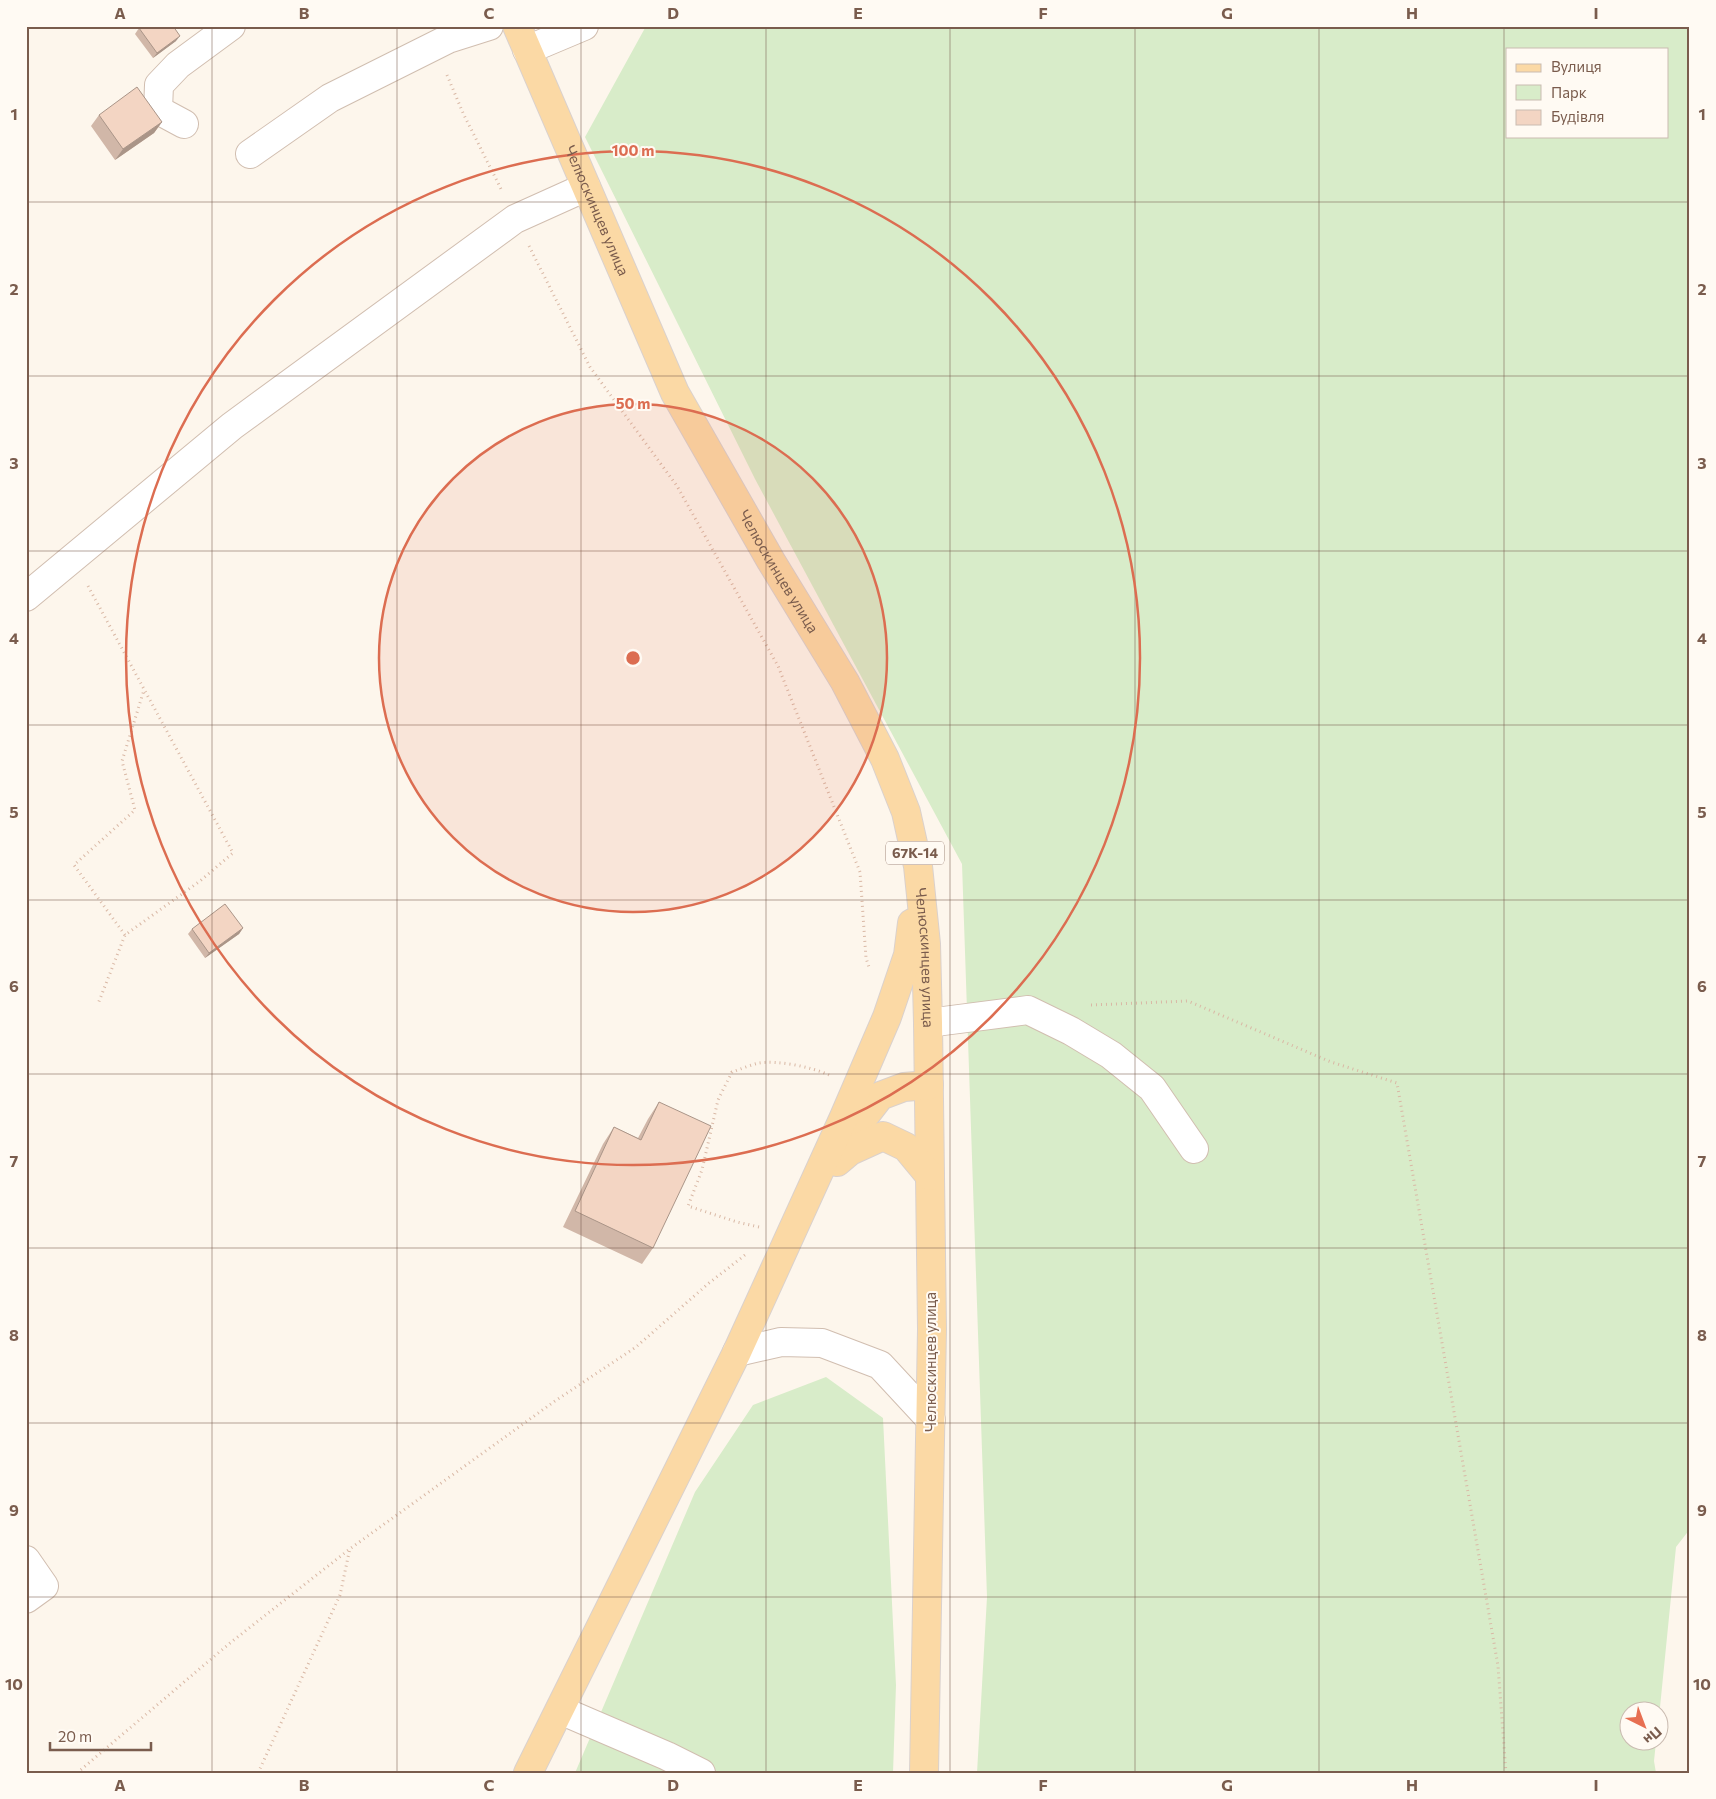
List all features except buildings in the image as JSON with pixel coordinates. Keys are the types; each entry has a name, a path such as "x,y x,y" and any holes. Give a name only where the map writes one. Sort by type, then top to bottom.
{"main road":[{"name":"Челюскинцев улица","path":"522,38 675,393 771,561 845,682 885,760 906,812 918,866 926,944 928,1023 931,1420 924,1773"},
{"path":"528,1773 738,1352 887,1017 908,955 918,866"},
{"path":"815,1181 880,1096 904,1087 929,1085"},
{"path":"815,1181 850,1151 883,1136 906,1147 930,1176"}],"street":[{"path":"184,124 158,110 159,85 178,65 231,26"},
{"path":"250,154 330,98 448,39 489,26"},
{"path":"522,38 584,26"},
{"path":"26,598 232,426 516,219 586,187"},
{"path":"928,1023 1028,1010 1111,1055 1152,1088 1194,1149"},
{"path":"738,1352 780,1342 822,1343 880,1365 931,1420"},
{"path":"26,1560 44,1586 26,1599"},
{"path":"560,1710 667,1756 701,1773"}],"path":[{"path":"436,46 463,113 590,367 677,486 778,666 860,872 866,958 887,1017"},
{"path":"74,558 233,853 200,881 125,936 98,1004"},
{"path":"125,936 74,865 135,810 122,761 144,690"},
{"path":"1085,1005 1188,1001 1331,1062 1397,1083 1498,1666 1506,1773"},
{"path":"791,1235 737,1222 688,1206 702,1170 718,1100 732,1072 759,1063 787,1064 822,1071 856,1088"},
{"path":"77,1773 230,1643 351,1548 555,1401 636,1347 709,1283 746,1255"},
{"path":"258,1773 340,1595 351,1548"}],"green space":[{"path":"658,26 1690,26 1690,1529 1676,1547 1660,1702 1618,1702 1618,1752 1655,1752 1656,1773 977,1773 987,1597 962,864 755,479 585,137 645,28"},
{"path":"826,1377 883,1418 896,1685 893,1773 575,1773 695,1492 753,1405"}]}
